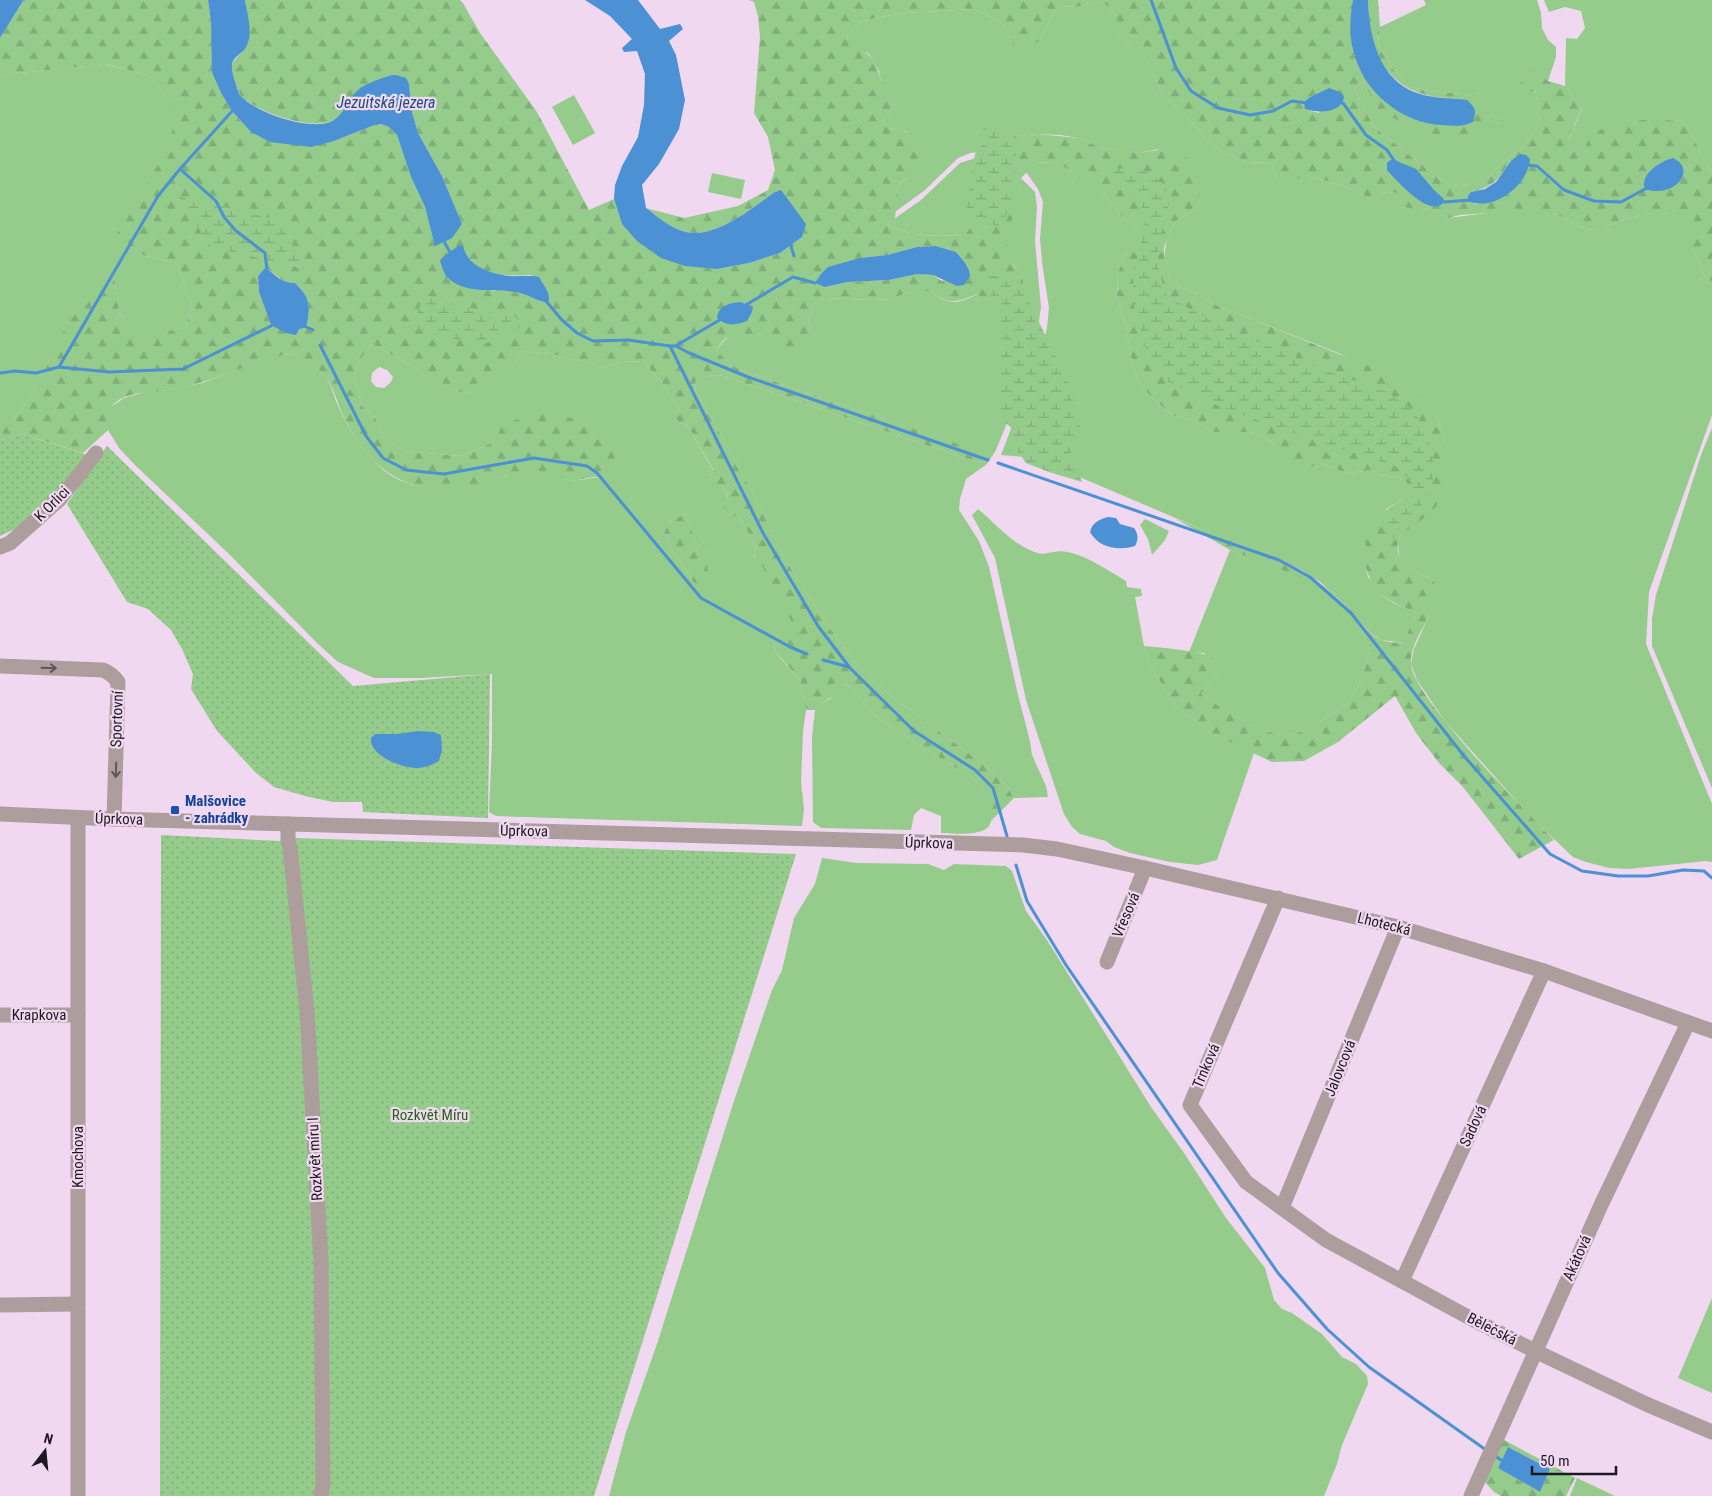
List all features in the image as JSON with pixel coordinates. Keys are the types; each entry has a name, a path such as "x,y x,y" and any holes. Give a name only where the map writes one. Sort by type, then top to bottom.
{"street":[{"name":"K Orlici","path":"0,547 10,543 60,499 96,453"},
{"name":"Sportovní","path":"0,666 103,670 116,678 118,682 114,819"},
{"name":"Úprkova","path":"0,814 1048,848"},
{"name":"Kmochova","path":"78,818 78,1496"},
{"name":"Rozkvět míru I","path":"288,824 288,842 307,1011 321,1261 323,1457 321,1496"},
{"name":"Lhotecká","path":"1048,848 1278,898 1398,927 1544,971 1712,1031"},
{"name":"Vřesová","path":"1107,962 1145,868"},
{"name":"Trnková","path":"1278,898 1190,1105 1246,1182 1282,1208"},
{"name":"Jalovcová","path":"1282,1208 1398,927"},
{"name":"Sadová","path":"1402,1281 1544,971"},
{"name":"Krapkova","path":"0,1015 78,1015"},
{"name":"Akátová","path":"1471,1496 1601,1205 1688,1023"},
{"name":"Bělečská","path":"1282,1208 1326,1240 1535,1351 1646,1404 1712,1432"},
{"path":"0,1305 78,1304"}],"green space":[{"path":"208,0 211,21 213,72 221,93 232,111 251,132 334,141 372,126 381,124 389,127 397,135 411,177 425,207 434,241 462,224 442,176 418,133 412,112 409,84 360,88 337,118 324,123 312,124 271,114 248,102 240,94 232,64 242,52 247,39 248,26 245,0 460,0 480,33 537,112 589,210 614,199 622,224 717,269 749,263 780,253 802,237 773,193 730,222 706,232 694,233 677,229 646,208 684,218 738,206 768,190 775,170 768,137 754,113 760,37 758,16 754,2 749,0 1353,0 1351,35 1356,62 1365,78 1384,101 1449,98 1411,90 1397,81 1386,69 1378,55 1369,20 1368,0 1378,0 1380,27 1378,42 1380,48 1393,69 1408,86 1428,91 1474,95 1496,118 1503,120 1479,134 1454,137 1425,133 1379,111 1362,81 1354,89 1374,127 1451,186 1470,184 1489,176 1507,158 1524,146 1540,122 1535,88 1524,100 1518,93 1523,77 1533,71 1548,81 1565,86 1582,107 1569,138 1584,150 1591,136 1612,125 1649,120 1684,121 1712,173 1712,282 1702,272 1699,261 1691,248 1691,231 1684,218 1664,213 1651,213 1628,218 1595,230 1585,229 1553,213 1488,213 1448,218 1431,209 1419,210 1405,207 1398,193 1386,192 1369,198 1346,187 1307,175 1284,184 1277,178 1271,163 1246,162 1225,154 1206,139 1160,92 1155,76 1139,47 1130,47 1117,30 1117,16 1111,8 1101,2 1076,7 1062,6 1056,10 1041,39 1025,50 1013,46 1004,26 996,19 974,9 905,13 880,17 860,22 851,30 847,38 853,46 866,53 872,59 878,70 881,82 895,89 897,102 883,121 889,128 912,133 922,151 923,156 919,166 898,185 895,219 887,224 896,229 915,234 935,236 965,235 969,229 985,159 973,159 1004,137 1038,134 1078,138 1100,147 1139,153 1170,148 1190,161 1198,174 1202,187 1195,209 1176,221 1164,247 1164,257 1168,264 1170,280 1216,305 1384,372 1411,389 1428,403 1437,416 1445,442 1445,475 1440,498 1434,510 1400,536 1398,546 1398,553 1405,565 1411,570 1434,580 1435,587 1433,607 1414,646 1411,663 1416,679 1449,726 1554,840 1519,859 1463,787 1439,763 1416,733 1395,696 1338,742 1304,761 1272,762 1213,734 1177,707 1151,668 1144,646 1190,651 1213,658 1217,672 1201,694 1230,713 1263,730 1283,735 1292,735 1342,708 1351,699 1362,676 1370,643 1324,594 1309,583 1290,573 1230,550 1176,519 1295,567 1332,593 1371,634 1384,641 1404,643 1416,612 1392,602 1374,586 1365,564 1369,551 1362,538 1375,519 1407,497 1407,483 1400,478 1381,475 1370,470 1345,474 1330,465 1310,467 1289,459 1273,443 1260,435 1244,432 1214,432 1190,419 1174,416 1152,398 1138,381 1132,363 1126,326 1117,296 1118,272 1127,252 1141,233 1134,225 1121,217 1116,205 1066,168 1053,162 1036,163 1021,178 1007,242 1007,253 1014,266 1020,272 1023,281 1021,291 1011,301 988,303 977,294 958,301 947,301 931,291 911,291 892,299 824,298 815,304 808,319 811,331 804,345 782,348 774,346 761,335 745,334 728,337 716,350 732,365 741,370 988,454 985,461 979,463 723,376 702,377 696,380 695,389 754,495 786,561 851,658 888,694 986,766 1008,788 1014,798 992,820 990,801 982,787 972,778 883,722 870,711 846,684 843,685 838,693 815,710 806,710 800,680 773,647 778,636 793,624 763,567 754,559 756,546 739,517 726,515 723,509 728,497 722,485 713,486 710,481 713,469 687,425 679,423 676,417 679,409 665,387 643,361 621,362 604,367 552,354 521,351 512,366 466,394 439,385 412,366 372,344 359,361 354,375 362,406 375,417 385,438 404,451 460,456 494,442 503,424 531,415 548,413 584,422 605,434 612,442 615,450 611,472 604,477 570,480 530,470 458,488 426,488 410,484 382,468 371,457 351,430 326,377 318,369 292,353 184,387 134,394 122,398 113,405 110,411 108,430 83,453 22,434 0,440 0,420 14,420 32,395 76,307 114,277 120,315 143,336 185,328 192,305 177,263 142,255 117,234 169,146 177,109 149,76 106,64 10,74 0,77 0,38 23,1","holes":["1329,88 1319,113 1305,109 1310,97","1511,161 1530,165 1519,182 1508,194 1485,203 1474,204 1471,192 1485,188 1499,177","936,246 956,252 969,270 942,281 933,275 917,274 889,280 848,282 825,287 860,258 887,255 917,247","465,253 475,264 488,272 495,274 531,275 548,303 525,294 492,291","266,267 282,280 295,283 307,299 309,315 306,328 299,329 271,325 259,292 258,276"]},
{"path":"1424,0 1537,0 1541,13 1542,28 1548,40 1556,47 1556,57 1548,81 1535,87 1540,122 1524,146 1507,158 1489,176 1470,184 1451,186 1374,127 1354,89 1362,81 1379,111 1402,121 1502,120 1496,118 1473,95 1428,91 1408,86 1393,69 1378,42 1380,27 1426,5"},
{"path":"1544,0 1712,0 1712,173 1684,121 1634,121 1584,150 1569,139 1582,108 1565,86 1566,38 1577,39 1585,28 1581,11 1565,7 1549,12"},
{"path":"1101,2 1111,8 1117,16 1117,30 1130,47 1139,46 1155,76 1160,92 1206,139 1225,154 1246,162 1271,163 1277,178 1307,175 1346,187 1369,198 1386,192 1398,193 1419,210 1431,209 1448,218 1488,213 1553,213 1585,229 1595,230 1628,218 1651,213 1664,213 1685,218 1691,231 1691,248 1699,261 1702,272 1712,282 1712,415 1649,592 1646,644 1712,804 1712,862 1628,869 1609,868 1573,857 1531,817 1444,720 1417,680 1411,664 1414,649 1433,607 1434,580 1402,564 1399,556 1398,542 1400,536 1415,524 1445,475 1445,442 1437,416 1341,354 1216,305 1170,280 1168,264 1164,257 1167,238 1176,221 1195,209 1158,149 1139,153 1118,150 1100,147 1078,138 1060,135 1038,134 1004,137 982,152 970,153 958,158 925,190 895,212 898,185 906,179 912,133 889,128 883,121 897,102 881,82 879,71 869,54 851,46 847,38 851,30 860,22 880,17 905,13 974,9 996,19 1004,26 1013,46 1041,39 1056,10 1062,6 1076,7"},
{"path":"105,64 149,76 178,110 170,146 118,234 142,255 177,263 192,305 185,328 143,337 120,315 114,278 50,359 32,395 14,420 0,420 0,77 10,74"},
{"path":"574,95 595,133 573,145 552,107"},
{"path":"983,127 1017,134 1013,203 999,227 965,217 975,154 984,142"},
{"path":"973,159 988,160 969,229 965,235 935,236 915,234 896,229 887,224 921,200 960,163"},
{"path":"1053,162 1066,168 1116,205 1121,217 1134,225 1142,234 1127,252 1118,272 1117,296 1126,326 1132,363 1138,381 1152,398 1174,416 1190,419 1214,432 1244,432 1260,435 1310,467 1330,465 1345,474 1370,470 1381,475 1400,478 1407,483 1407,497 1386,509 1365,562 1368,577 1384,597 1395,604 1416,612 1405,643 1382,640 1370,633 1345,605 1320,582 1287,563 1227,540 1035,458 1001,455 1043,344 1049,308 1040,239 1043,202 1038,189 1026,172 1036,163"},
{"path":"1117,168 1147,172 1165,185 1169,203 1162,230 1157,265 1167,297 1228,329 1327,371 1387,392 1416,412 1430,446 1435,469 1430,491 1420,508 1392,539 1385,529 1394,511 1410,499 1412,483 1397,467 1295,434 1213,404 1165,380 1146,349 1134,306 1133,276 1145,227 1141,204 1107,169"},
{"path":"712,173 745,180 741,199 708,192"},
{"path":"1021,178 1035,192 1037,207 1035,241 1041,307 1038,328 1019,393 996,450 987,464 966,479 959,510 979,541 989,567 1032,755 1046,786 1048,797 1014,798 1008,788 986,766 888,694 851,658 786,561 754,495 695,389 696,380 702,377 723,376 979,463 985,461 987,454 741,370 732,365 716,350 731,334 755,333 764,336 769,342 811,331 808,319 815,304 824,298 892,299 911,291 931,291 942,299 955,302 978,294 1020,272 1009,257 1006,245"},
{"path":"178,196 278,220 305,269 211,247"},
{"path":"978,273 1019,281 1070,386 1082,436 1066,439 1082,482 1026,463 1011,442 1011,427 999,419 1000,310"},
{"path":"428,296 437,300 500,315 512,313 523,325 481,346 413,328 419,307"},
{"path":"372,344 412,366 439,385 466,394 512,366 521,351 552,354 604,367 621,362 643,361 665,387 679,409 679,423 687,425 713,470 710,481 722,485 728,498 723,509 726,515 739,517 756,546 754,559 763,566 794,624 778,636 773,647 780,658 800,680 806,710 801,782 804,809 802,826 496,816 489,812 492,674 421,678 374,678 338,662 229,554 136,466 119,448 108,430 108,413 112,406 124,398 145,392 168,390 202,383 263,360 292,353 318,369 326,377 344,419 359,443 378,465 390,475 404,482 434,488 450,488 481,483 532,469 541,470 570,480 604,477 494,442 460,456 404,451 385,438 375,417 362,406 354,375 359,361","holes":["379,367 387,370 393,377 391,382 384,388 376,387 371,381 372,373","685,514 696,541 703,541 707,554 707,583 694,583 670,547 664,533 670,521"]},
{"path":"1712,428 1712,788 1652,646 1652,619 1656,595 1701,455"},
{"path":"22,434 91,456 60,495 15,529 0,536 0,440"},
{"path":"107,446 353,686 490,674 488,818 363,812 362,802 333,802 305,796 274,787 256,773 217,731 191,689 193,674 171,630 148,609 127,602 67,504"},
{"path":"978,509 1013,540 1028,549 1040,554 1063,551 1082,556 1126,581 1127,587 1141,589 1142,596 1135,597 1144,646 1151,668 1177,707 1213,734 1254,753 1217,860 1198,865 1170,862 1130,853 1114,847 1106,841 1080,834 1072,827 1064,814 1026,700 995,558 972,515"},
{"path":"685,514 696,541 703,541 707,554 708,583 694,583 670,547 664,533 670,521"},
{"path":"1145,519 1169,531 1165,540 1152,555 1148,539 1140,525"},
{"path":"1230,550 1292,573 1314,586 1337,606 1370,643 1362,676 1351,699 1336,712 1292,735 1262,730 1240,719 1201,694 1217,672 1204,653 1189,652"},
{"path":"846,684 870,711 883,722 972,778 981,786 988,795 992,805 992,818 987,828 974,833 941,833 941,816 921,808 914,815 911,830 821,828 813,822 812,737 815,710"},
{"name":"Rozkvět Míru","path":"161,835 281,841 295,838 796,854 594,1496 160,1496"},
{"path":"822,858 857,863 928,864 944,870 954,864 1006,866 1012,871 1026,911 1047,940 1151,1107 1184,1153 1226,1218 1265,1268 1274,1300 1282,1309 1292,1313 1322,1334 1342,1357 1356,1364 1367,1376 1368,1384 1342,1445 1337,1464 1324,1496 609,1496 626,1432 658,1341 734,1101 772,990 782,970 794,918 815,884"},
{"path":"1712,1298 1712,1393 1678,1378"},
{"path":"1502,1439 1575,1478 1566,1496 1501,1496 1494,1492 1484,1481","holes":["1508,1447 1550,1469 1540,1492 1498,1468"]},
{"path":"1577,1478 1615,1496 1570,1496"}],"water":[{"path":"0,0 26,0 23,1 0,38"},
{"name":"Jezuitská jezera","path":"208,0 245,0 250,34 245,48 234,60 232,66 236,86 240,95 247,102 270,114 298,122 323,124 336,118 361,87 392,75 406,78 409,84 412,112 418,133 442,176 462,224 452,238 435,246 425,207 411,177 397,135 389,127 381,124 372,126 334,141 311,147 270,142 251,132 232,111 221,93 212,72 211,21"},
{"path":"585,0 638,0 660,29 680,24 683,29 669,41 676,55 685,100 679,129 659,164 642,185 646,208 668,224 682,231 706,232 730,222 773,193 781,190 806,224 802,237 780,253 749,263 717,269 685,266 661,258 637,241 622,224 614,199 615,185 622,166 638,137 644,105 645,74 637,51 624,52 622,48 632,39 610,16"},
{"path":"1353,0 1368,0 1374,42 1385,67 1393,78 1404,87 1423,95 1467,100 1475,110 1473,122 1451,126 1413,119 1399,112 1375,91 1365,79 1353,50 1350,25"},
{"path":"1329,88 1340,92 1344,97 1338,107 1328,111 1305,109 1304,102"},
{"path":"1520,154 1526,155 1530,159 1528,169 1516,187 1498,200 1488,203 1468,201 1468,196 1471,192 1485,189 1496,182 1511,161"},
{"path":"1673,158 1680,163 1683,169 1683,176 1679,182 1665,190 1645,189 1645,179 1652,169 1662,162"},
{"path":"1392,159 1416,169 1443,198 1444,202 1438,206 1431,206 1414,196 1387,170 1387,163"},
{"path":"459,245 463,246 475,264 488,271 510,276 539,277 548,293 548,303 516,292 472,289 455,283 444,273 440,261"},
{"path":"936,246 956,252 965,263 970,276 964,285 957,286 933,275 917,274 889,280 848,282 825,287 815,283 828,267 860,258 887,255 917,247"},
{"path":"266,267 282,280 295,283 307,299 309,315 306,328 299,329 296,335 286,333 271,325 259,292 258,276"},
{"path":"740,302 753,307 747,321 732,324 724,323 717,318 722,308 732,303"},
{"path":"1108,517 1116,518 1120,524 1134,528 1138,537 1135,546 1116,548 1098,542 1090,532 1094,524"},
{"path":"419,731 434,732 441,735 442,750 439,761 426,767 417,768 395,763 381,755 372,744 371,738 375,734"},
{"path":"1508,1447 1550,1469 1540,1492 1498,1468"}],"waterway":[{"path":"1151,0 1176,68 1191,91 1218,108 1250,115 1273,111 1292,101 1307,103"},
{"path":"1339,103 1343,103 1366,135 1387,150 1395,162"},
{"path":"234,109 180,169 216,201 224,217 235,230 265,253 267,270"},
{"path":"1525,165 1537,166 1564,190 1594,201 1621,202 1647,188"},
{"path":"59,367 158,196 180,169"},
{"path":"1442,200 1444,202 1470,200"},
{"path":"442,238 451,254"},
{"path":"790,243 794,256"},
{"path":"744,306 793,277 815,283"},
{"path":"546,301 562,320 577,333 593,341 628,340 676,346 748,377 988,460"},
{"path":"677,345 723,318"},
{"path":"0,373 15,371 36,373 59,367 109,372 183,369 275,324"},
{"path":"304,326 313,330"},
{"path":"320,345 366,436 383,458 406,470 444,474 534,458 587,466 597,473 701,598 790,647 807,654"},
{"path":"670,346 763,533 818,626 850,668 914,731 975,770 993,788 1007,836"},
{"path":"998,463 1279,560 1310,577 1351,613 1464,756 1550,854 1582,871 1618,876 1648,876 1683,870 1704,871 1712,878"},
{"path":"823,660 849,667"},
{"path":"1016,865 1027,901 1066,965 1278,1273 1327,1329 1369,1367 1486,1450"},
{"path":"1494,1455 1501,1460"}],"place":[{"name":"Malšovice - zahrádky","path":"175,810"}]}
